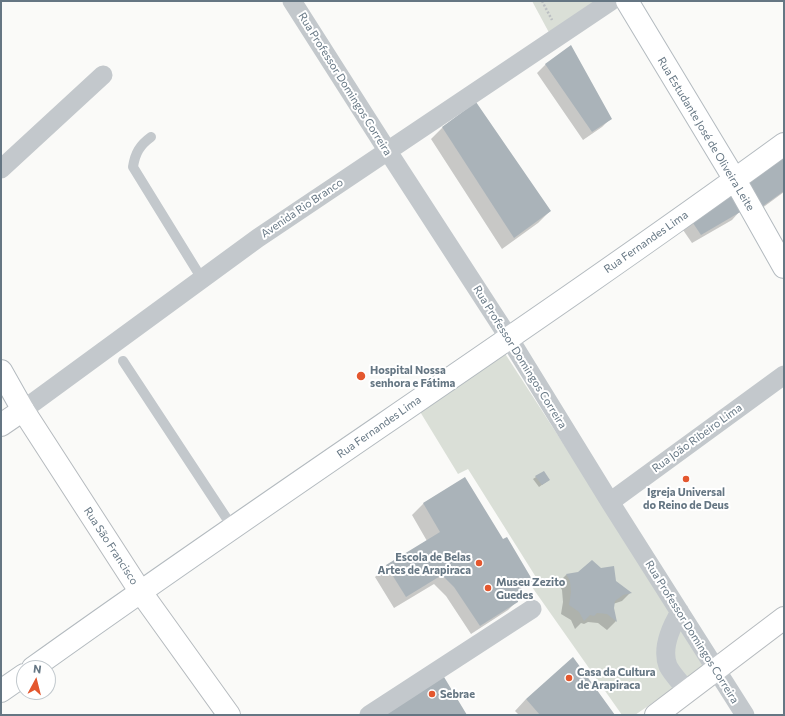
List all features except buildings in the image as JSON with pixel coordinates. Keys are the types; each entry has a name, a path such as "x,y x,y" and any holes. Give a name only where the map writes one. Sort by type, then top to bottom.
{"street":[{"name":"Rua Professor Domingos Correira","path":"292,1 509,338 610,502 745,715"},
{"name":"Avenida Rio Branco","path":"1,425 258,238 611,1"},
{"name":"Rua Estudante José de Oliveira Leite","path":"627,1 735,180 784,268"},
{"path":"1,169 103,75"},
{"name":"Rua Fernandes Lima","path":"44,660 140,591 509,338 784,144"},
{"name":"Rua São Francisco","path":"1,371 23,410 140,591 228,715"},
{"name":"Rua João Ribeiro Lima","path":"610,502 784,374"},
{"path":"369,715 532,609"},
{"path":"680,612 672,626 666,650 668,666 687,691"},
{"path":"656,715 784,618"},
{"path":"1,691 16,681"}],"lane":[{"path":"151,137 135,155 134,167 202,279"},
{"path":"123,361 233,528"}],"path":[{"path":"542,1 560,35"}],"shaded area":[{"path":"532,1 611,1 553,40"},
{"path":"504,352 671,610 677,686 635,715 622,715 532,587 539,582 468,469 458,474 419,410"},
{"path":"680,612 716,669 687,691 668,666"}],"place":[{"name":"Hospital Nossa senhora e Fátima","path":"361,376"},
{"name":"Igreja Universal do Reino de Deus","path":"686,479"},
{"name":"Escola de Belas Artes de Arapiraca","path":"479,563"},
{"name":"Museu Zezito Guedes","path":"488,588"},
{"name":"Casa da Cultura de Arapiraca","path":"569,678"},
{"name":"Sebrae","path":"432,694"}]}
